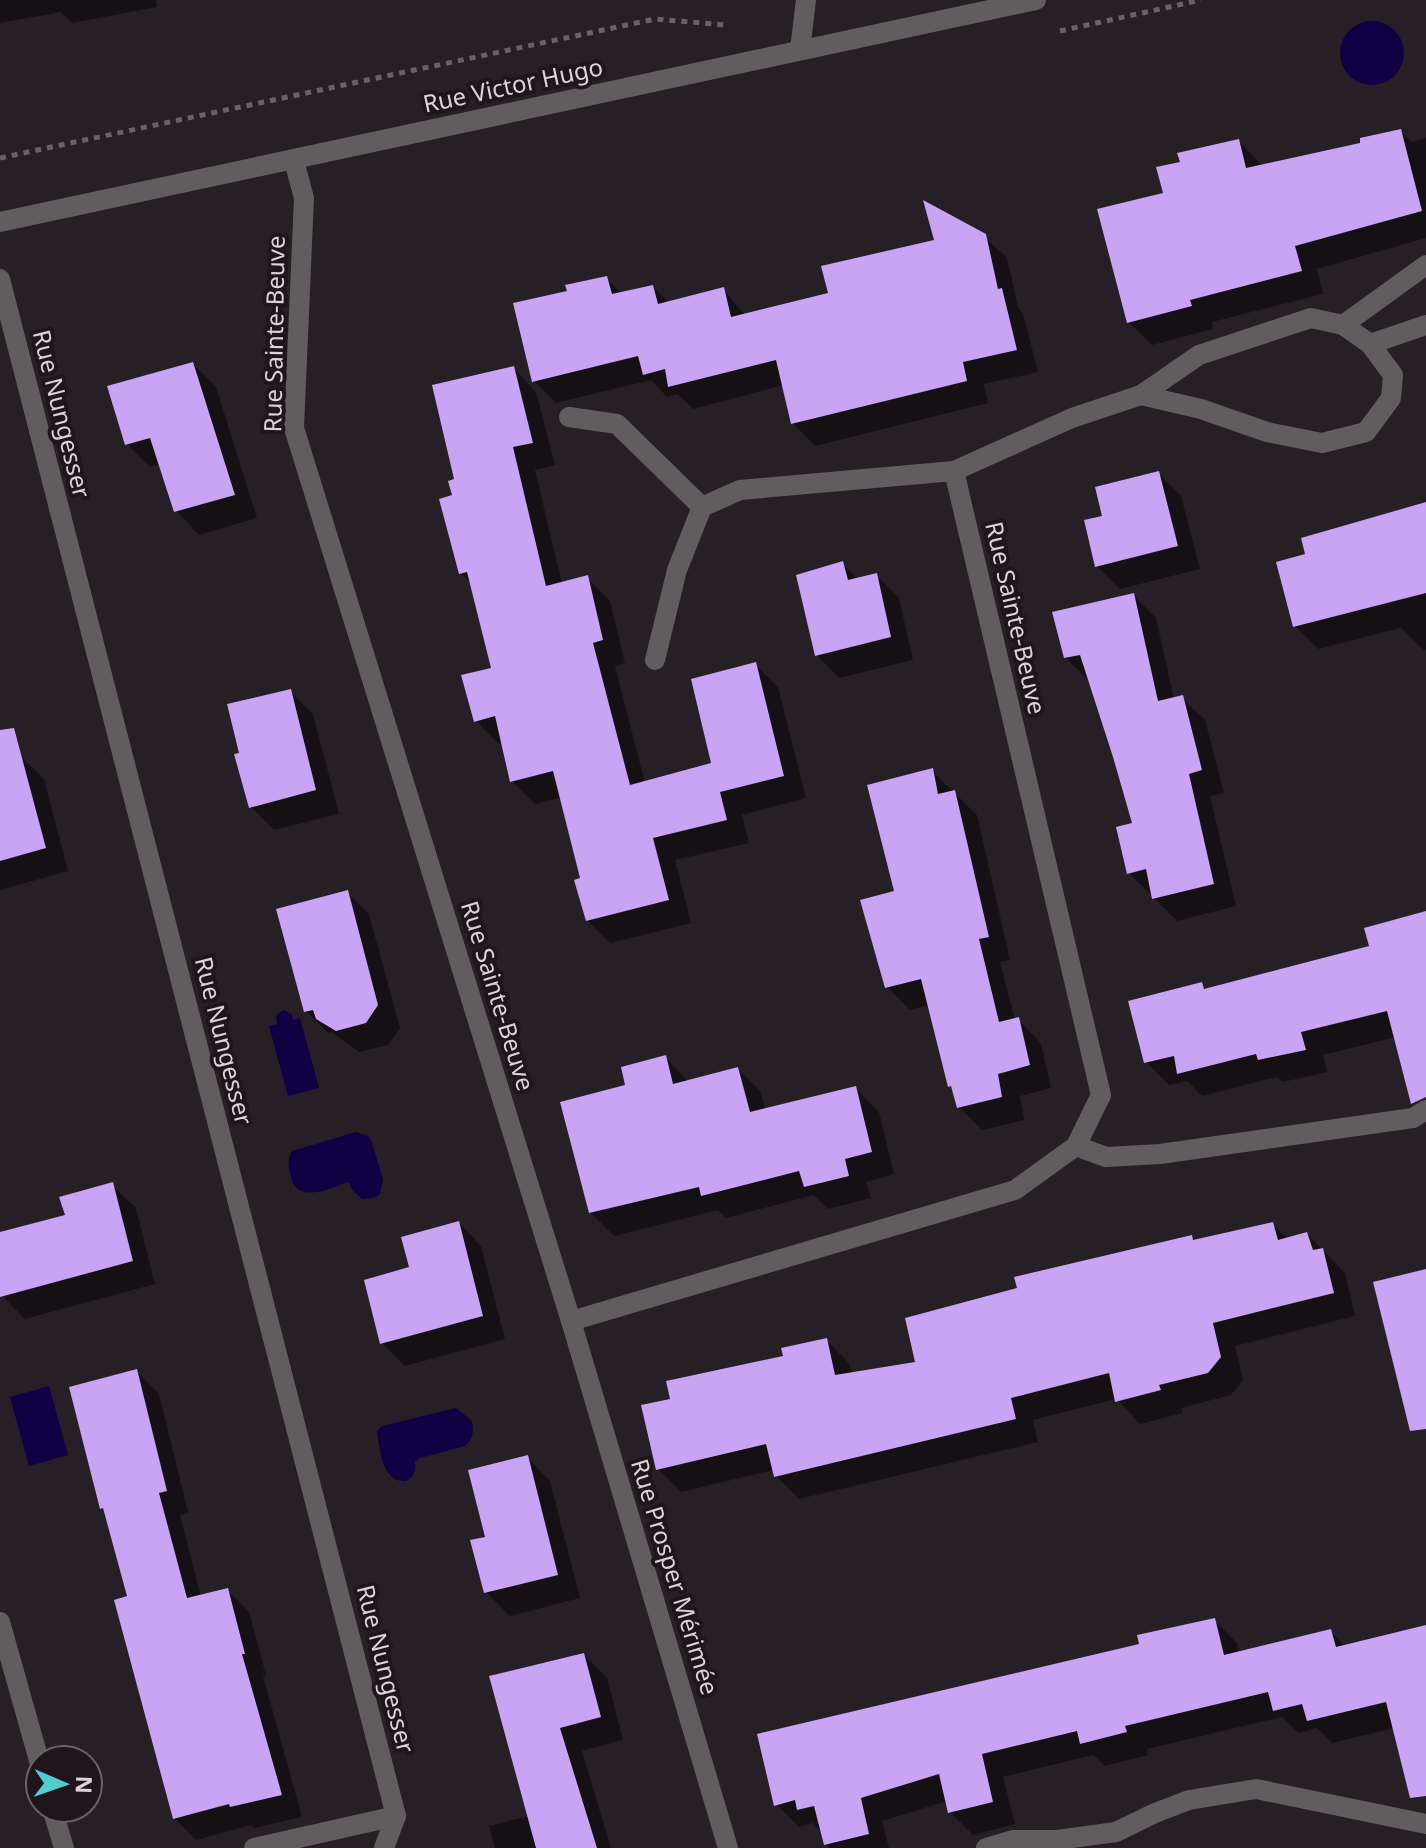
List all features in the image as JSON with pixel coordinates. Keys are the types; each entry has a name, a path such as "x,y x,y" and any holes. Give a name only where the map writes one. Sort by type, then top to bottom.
{"street":[{"path":"800,50 806,0"},
{"name":"Rue Victor Hugo","path":"0,222 1036,0"},
{"name":"Rue Sainte-Beuve","path":"294,161 304,198 294,428 571,1321 1015,1190 1076,1146 1101,1095 954,471"},
{"path":"1343,325 1426,265"},
{"name":"Rue Nungesser","path":"0,279 396,1816"},
{"path":"655,660 677,570 702,507 740,490 954,471 1072,418 1141,395 1199,355 1270,329 1311,318 1343,325 1370,344 1393,375 1391,398 1366,432 1322,443 1267,432 1201,409 1141,395"},
{"path":"1370,344 1426,325"},
{"path":"569,417 617,424 702,507"},
{"path":"1076,1146 1106,1157 1160,1154 1422,1118"},
{"name":"Rue Prosper Mérimée","path":"571,1321 728,1848"},
{"path":"0,1622 34,1744"},
{"path":"986,1848 1013,1840 1057,1840 1116,1832 1189,1800 1256,1789 1426,1824"},
{"path":"254,1848 396,1816"},
{"path":"384,1848 396,1816"},
{"path":"57,1824 64,1848"}],"path":[{"path":"0,158 655,19 741,26"}],"shaded area":[{"path":"1372,21 1390,27 1398,35 1404,53 1398,71 1390,79 1372,85 1354,79 1346,71 1340,53 1346,35 1354,27"},
{"path":"283,1010 292,1014 293,1020 300,1018 319,1088 288,1096 269,1026 277,1024 276,1015"},
{"path":"356,1132 371,1140 383,1179 380,1194 362,1199 352,1190 349,1182 316,1192 300,1190 295,1186 288,1164 292,1151"},
{"path":"49,1386 68,1455 29,1466 10,1397"},
{"path":"456,1408 471,1420 472,1434 468,1443 420,1458 415,1462 413,1476 406,1481 392,1477 384,1464 377,1431 382,1426"}],"building":[{"path":"1401,129 1422,211 1295,246 1302,271 1190,300 1192,306 1127,323 1097,209 1163,193 1156,167 1180,162 1177,153 1239,139 1246,168 1360,143 1360,138"},
{"path":"923,200 986,234 998,289 1002,288 1017,350 963,362 967,381 791,424 776,360 668,387 665,369 643,375 638,356 532,382 513,303 567,291 565,285 607,276 612,294 653,285 658,304 724,287 731,317 828,293 821,266 934,240"},
{"path":"193,362 235,495 174,512 150,438 125,445 107,386"},
{"path":"514,366 533,443 513,447 546,586 588,575 603,640 593,643 630,785 711,763 691,679 756,662 784,776 720,792 727,820 653,838 669,900 586,921 574,880 580,878 553,771 510,782 495,716 474,722 461,675 491,668 467,572 459,574 439,499 452,495 448,481 454,479 432,385"},
{"path":"1159,471 1178,546 1095,567 1084,520 1102,516 1095,487"},
{"path":"1426,502 1426,593 1293,627 1276,562 1305,554 1301,538"},
{"path":"843,561 848,580 877,573 891,637 815,656 796,575"},
{"path":"1134,593 1158,701 1183,695 1202,770 1189,774 1214,884 1152,899 1146,869 1127,874 1116,827 1132,823 1080,655 1064,658 1052,612"},
{"path":"291,689 316,790 249,808 234,754 239,753 227,704"},
{"path":"14,728 46,848 0,861 0,730"},
{"path":"933,768 938,794 955,790 989,937 979,939 999,1022 1019,1017 1030,1065 998,1074 1002,1097 957,1108 951,1086 948,1087 921,979 885,988 860,900 894,891 867,785"},
{"path":"348,890 378,1005 366,1023 336,1031 316,1019 313,1010 304,1012 276,909"},
{"path":"1426,911 1426,1097 1411,1104 1387,1011 1301,1032 1306,1050 1258,1060 1256,1054 1177,1074 1174,1056 1144,1063 1128,1001 1202,982 1204,989 1369,946 1364,928"},
{"path":"666,1055 673,1084 738,1067 750,1112 856,1086 872,1152 845,1159 849,1176 804,1187 799,1171 701,1196 699,1187 589,1213 560,1102 625,1085 621,1067"},
{"path":"113,1182 133,1261 0,1297 0,1232 65,1215 59,1197"},
{"path":"459,1221 483,1316 380,1344 364,1280 409,1267 401,1237"},
{"path":"1273,1222 1278,1240 1307,1232 1313,1250 1323,1248 1334,1293 1213,1323 1221,1357 1208,1373 1159,1385 1161,1390 1115,1402 1109,1373 1011,1398 1016,1419 774,1477 766,1444 656,1470 641,1405 670,1399 666,1381 783,1356 781,1348 827,1338 835,1375 915,1362 905,1318 1017,1288 1014,1277 1192,1235 1193,1240"},
{"path":"1426,1269 1426,1429 1410,1431 1373,1282"},
{"path":"137,1369 167,1491 159,1493 187,1598 228,1588 245,1654 242,1654 282,1795 230,1807 229,1804 173,1819 114,1600 127,1596 103,1508 100,1509 69,1387"},
{"path":"528,1455 558,1575 484,1593 470,1540 485,1537 468,1470"},
{"path":"1215,1618 1224,1655 1331,1629 1336,1647 1426,1625 1426,1796 1410,1798 1386,1702 1307,1721 1302,1704 1273,1711 1268,1692 1125,1726 1127,1732 1080,1744 1077,1731 982,1754 993,1802 948,1813 939,1774 861,1798 869,1834 824,1845 814,1806 797,1810 795,1800 774,1806 757,1734 1139,1644 1137,1635"},
{"path":"584,1653 601,1717 560,1728 597,1848 536,1848 489,1676"}]}
